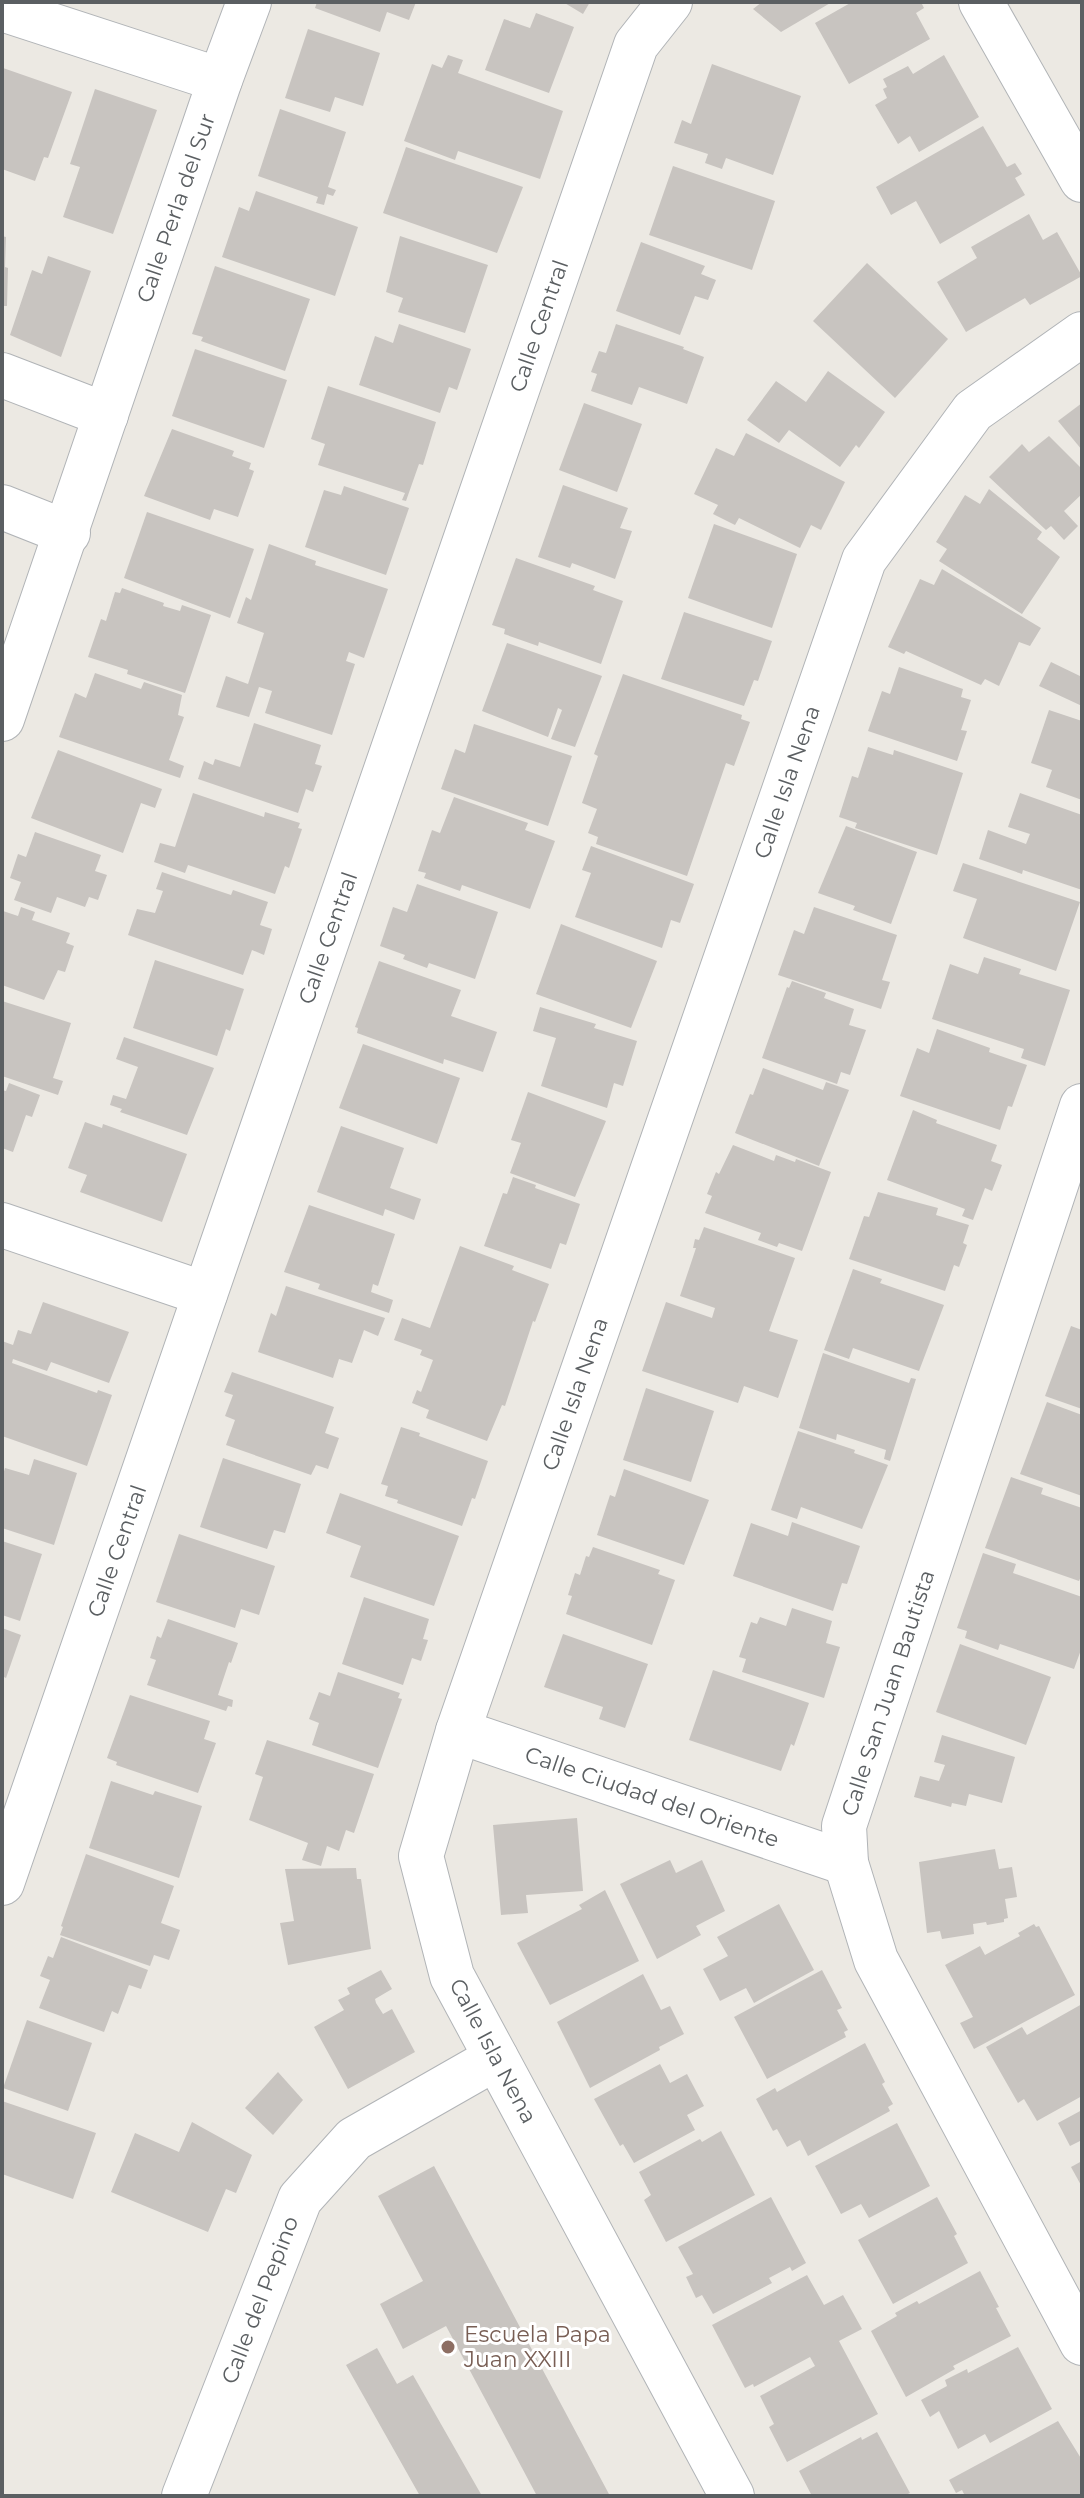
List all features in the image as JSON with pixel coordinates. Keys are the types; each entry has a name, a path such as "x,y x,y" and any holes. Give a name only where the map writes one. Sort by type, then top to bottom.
{"street":[{"name":"Calle Perla del Sur","path":"2,719 249,2"},
{"name":"Calle Central","path":"2,1883 636,45 670,2"},
{"path":"981,2 1082,180"},
{"path":"2,9 220,80"},
{"name":"Calle Isla Nena","path":"732,2496 452,1976 421,1856 458,1731 864,560 973,411 1082,334"},
{"path":"2,375 106,415"},
{"path":"2,507 68,533"},
{"name":"Calle San Juan Bautista","path":"1082,1106 844,1826 846,1863 876,1960 1082,2343"},
{"path":"2,1225 205,1294"},
{"name":"Calle Ciudad del Oriente","path":"458,1731 846,1863"},
{"name":"Calle del Pepino","path":"184,2496 300,2199 354,2139 496,2058"}],"building":[{"path":"317,2 416,2 409,20 387,12 380,32 315,8"},
{"path":"563,2 590,2 583,14"},
{"path":"762,2 832,2 781,32 753,9"},
{"path":"852,2 921,2 924,8 916,13 930,39 849,84 815,23"},
{"path":"536,13 574,27 549,93 485,70 504,19 530,28"},
{"path":"308,29 380,53 363,106 335,97 330,112 285,98"},
{"path":"448,55 463,60 458,73 563,111 540,179 458,151 455,160 404,141 432,64 442,68"},
{"path":"944,55 979,117 919,152 910,136 898,144 875,105 887,98 883,79 908,66 913,74"},
{"path":"712,64 801,96 773,175 726,158 722,169 705,163 708,154 674,143 682,120 691,124"},
{"path":"3,68 72,92 48,158 44,157 35,181 2,169"},
{"path":"95,89 157,110 113,234 63,217 80,167 70,164"},
{"path":"280,109 346,132 328,187 336,190 333,196 327,194 324,205 316,203 318,197 258,176"},
{"path":"983,126 1007,167 1015,163 1022,174 1015,178 1025,195 940,244 916,201 891,215 876,187"},
{"path":"406,147 523,187 497,253 383,213"},
{"path":"673,166 775,201 752,270 649,235"},
{"path":"256,191 358,227 335,296 222,257 239,207 249,211"},
{"path":"1029,214 1043,240 1057,232 1082,276 1030,305 1025,298 966,332 937,282 977,258 971,247"},
{"path":"2,236 6,237 7,306 2,306"},
{"path":"400,236 488,265 465,333 398,312 403,298 386,292"},
{"path":"641,242 705,266 701,274 716,280 708,300 695,296 680,335 616,311"},
{"path":"48,256 91,271 61,357 10,335 32,270 42,274"},
{"path":"867,263 948,339 895,398 813,321"},
{"path":"215,266 310,299 285,371 201,341 203,337 192,334"},
{"path":"399,324 471,349 457,390 449,387 440,413 359,385 375,336 393,343"},
{"path":"616,324 704,357 687,404 639,387 632,405 591,391 597,374 591,372 599,351 606,353"},
{"path":"195,349 287,380 264,448 172,416"},
{"path":"828,371 885,412 859,448 856,445 840,467 789,430 779,443 747,420 776,381 806,402"},
{"path":"328,386 436,422 423,465 419,464 406,501 402,500 405,493 318,465 325,444 311,439"},
{"path":"584,403 642,424 617,492 559,470"},
{"path":"1082,403 1082,450 1058,421"},
{"path":"172,429 234,451 232,456 251,463 249,469 254,471 238,517 214,509 210,520 144,496"},
{"path":"746,433 845,482 821,530 811,525 800,548 739,518 735,525 713,514 718,505 694,494 716,448 734,456"},
{"path":"1049,436 1082,469 1082,494 1064,511 1078,526 1064,540 1051,526 1046,530 989,477 1022,444 1029,452"},
{"path":"563,485 628,508 620,528 632,531 615,579 572,563 570,568 538,557"},
{"path":"344,486 409,508 386,575 305,547 324,490 341,495"},
{"path":"989,489 1042,532 1037,539 1060,557 1022,614 939,561 947,549 936,542 965,495 980,504"},
{"path":"147,512 254,549 230,618 124,578"},
{"path":"714,524 797,554 772,628 688,598"},
{"path":"269,544 316,561 315,565 388,589 364,658 349,652 346,661 355,664 332,735 265,713 272,691 259,687 249,717 216,707 226,676 248,684 264,633 237,623 246,597 251,600"},
{"path":"516,558 595,586 593,590 623,601 601,664 539,642 538,646 504,634 505,629 492,625"},
{"path":"942,569 1041,628 1030,646 1019,642 999,686 985,679 981,685 906,651 904,654 888,647 920,579 934,585"},
{"path":"122,588 164,603 163,606 180,611 182,605 211,615 185,693 88,657 101,619 106,621 115,592 120,593"},
{"path":"684,612 772,641 758,681 754,680 744,706 661,679"},
{"path":"507,643 602,676 575,747 551,739 562,710 558,708 548,737 482,711"},
{"path":"1051,662 1082,677 1082,706 1039,686"},
{"path":"899,667 963,689 961,697 971,700 961,730 967,731 957,761 868,731 882,691 890,694"},
{"path":"95,673 141,689 144,682 182,695 178,715 184,717 169,760 184,766 180,778 59,737 75,693 86,698"},
{"path":"623,674 742,715 741,719 750,722 734,766 726,763 687,876 596,844 598,837 588,833 597,809 582,803 598,756 594,754"},
{"path":"1049,710 1082,721 1082,800 1046,787 1052,770 1031,763"},
{"path":"254,723 321,745 315,764 322,766 313,792 306,789 298,813 198,779 204,761 213,765 215,759 240,767"},
{"path":"474,724 572,756 548,826 441,789 455,749 465,753"},
{"path":"868,747 893,755 894,750 963,773 937,855 855,828 857,823 839,817 852,776 858,778"},
{"path":"58,750 162,789 155,808 141,803 123,853 31,818"},
{"path":"193,793 264,817 265,812 300,823 298,828 302,829 289,868 285,866 275,894 188,865 185,873 154,862 160,843 175,847"},
{"path":"1020,793 1082,815 1082,890 979,859 988,830 1026,844 1030,834 1008,827"},
{"path":"454,797 528,823 525,830 555,841 530,909 462,885 460,891 424,878 426,873 418,871 432,830 440,833"},
{"path":"846,826 917,852 891,924 853,910 855,906 818,893"},
{"path":"35,832 101,855 95,871 107,875 98,900 89,897 85,907 57,897 51,913 14,900 21,882 10,878 18,854 26,857"},
{"path":"591,846 694,884 680,923 671,920 662,948 575,917 591,873 582,870"},
{"path":"963,863 1080,902 1056,971 963,938 977,899 953,891"},
{"path":"162,872 231,895 233,890 268,902 260,925 272,929 264,955 252,950 243,975 128,935 137,909 155,913 163,891 156,889"},
{"path":"417,884 498,912 475,979 429,963 427,968 403,959 405,955 380,946 393,907 407,912"},
{"path":"21,907 35,912 32,920 70,933 66,943 74,946 65,972 58,970 44,1000 2,985 2,915 3,911 18,916"},
{"path":"814,907 897,935 882,980 890,982 881,1009 778,975 794,930 804,934"},
{"path":"561,924 657,961 631,1028 536,994"},
{"path":"984,957 1021,969 1019,974 1070,990 1045,1066 1021,1058 1024,1049 932,1019 950,964 978,974"},
{"path":"155,960 244,989 230,1031 226,1029 217,1056 133,1028"},
{"path":"379,961 461,990 451,1016 497,1032 483,1072 444,1059 443,1064 357,1033 358,1028 355,1027"},
{"path":"792,981 826,993 824,998 854,1009 849,1025 866,1030 850,1075 841,1072 837,1084 762,1058 787,987"},
{"path":"2,1001 71,1023 53,1078 63,1081 58,1095 2,1076"},
{"path":"540,1007 596,1024 594,1028 637,1041 623,1086 614,1083 607,1108 541,1086 556,1038 533,1031"},
{"path":"937,1029 1027,1065 1000,1130 900,1096 917,1048 929,1053"},
{"path":"124,1037 214,1068 187,1135 120,1112 122,1109 110,1105 113,1095 126,1099 138,1067 116,1059"},
{"path":"363,1044 460,1078 437,1144 339,1108"},
{"path":"763,1068 823,1090 826,1082 849,1090 819,1166 735,1133"},
{"path":"9,1083 40,1095 32,1117 26,1115 13,1152 2,1148 2,1090 6,1091"},
{"path":"528,1092 606,1121 575,1197 510,1173 521,1143 511,1140"},
{"path":"913,1110 937,1120 936,1123 997,1145 991,1161 1002,1165 992,1191 985,1188 973,1220 962,1216 965,1209 887,1180"},
{"path":"85,1122 102,1128 103,1124 187,1154 162,1222 80,1192 87,1175 68,1168"},
{"path":"341,1126 404,1148 390,1188 421,1199 414,1220 385,1209 383,1216 317,1192"},
{"path":"733,1145 774,1161 776,1155 831,1172 802,1251 758,1240 761,1233 705,1213 712,1196 707,1194 716,1172 719,1174"},
{"path":"513,1177 580,1204 566,1245 560,1243 551,1269 484,1246 503,1193 507,1194"},
{"path":"878,1192 938,1208 936,1215 969,1225 963,1243 967,1245 959,1267 954,1265 945,1291 849,1259 864,1216 869,1217"},
{"path":"309,1205 395,1234 378,1286 373,1284 371,1292 393,1300 389,1313 318,1289 320,1284 284,1272"},
{"path":"704,1227 795,1258 769,1331 798,1340 778,1398 744,1386 738,1403 642,1371 666,1302 712,1318 715,1308 680,1296 696,1248 693,1248 695,1239 699,1240"},
{"path":"460,1246 514,1266 512,1270 549,1284 533,1321 505,1406 502,1405 487,1441 426,1418 429,1410 412,1403 417,1390 421,1392 433,1360 420,1355 422,1350 394,1340 402,1318 430,1328"},
{"path":"853,1269 882,1279 880,1283 944,1305 919,1371 853,1348 849,1359 824,1350"},
{"path":"286,1286 385,1318 378,1336 364,1330 352,1363 339,1359 333,1378 258,1352 271,1313 276,1316"},
{"path":"43,1302 129,1332 109,1383 51,1362 47,1371 13,1359 12,1363 97,1393 98,1390 112,1395 87,1466 2,1436 2,1341 13,1345 18,1330 31,1334"},
{"path":"1071,1326 1082,1330 1082,1409 1045,1396"},
{"path":"823,1353 909,1383 911,1378 916,1379 890,1461 884,1459 886,1450 837,1434 836,1440 799,1428"},
{"path":"232,1372 334,1407 325,1433 339,1438 328,1469 316,1465 311,1475 226,1445 235,1420 225,1416 233,1395 224,1392"},
{"path":"646,1388 714,1411 691,1482 623,1460"},
{"path":"1047,1402 1082,1415 1082,1496 1020,1474"},
{"path":"401,1427 488,1461 462,1526 385,1496 388,1486 381,1484"},
{"path":"798,1431 888,1465 862,1529 801,1507 797,1519 771,1510"},
{"path":"223,1458 301,1484 285,1533 274,1530 267,1549 200,1527"},
{"path":"34,1459 77,1473 54,1545 2,1528 2,1478 5,1468 29,1475"},
{"path":"624,1469 709,1500 684,1565 597,1535 610,1495 615,1497"},
{"path":"1011,1477 1043,1488 1041,1494 1082,1508 1082,1574 1079,1581 985,1548"},
{"path":"340,1493 459,1536 434,1606 350,1577 361,1546 326,1533"},
{"path":"792,1522 860,1546 847,1584 842,1583 833,1611 733,1576 751,1523 788,1536"},
{"path":"179,1534 275,1566 259,1615 241,1609 235,1628 156,1602"},
{"path":"2,1541 42,1554 20,1621 2,1615"},
{"path":"593,1547 660,1570 658,1574 675,1580 652,1645 566,1614 575,1573 580,1575 586,1556 589,1557"},
{"path":"983,1553 1016,1564 1013,1573 1082,1597 1082,1647 1074,1669 1000,1644 998,1650 965,1638 967,1631 957,1628"},
{"path":"364,1597 429,1619 423,1639 428,1640 421,1661 412,1658 403,1685 342,1664"},
{"path":"792,1608 832,1621 826,1643 840,1647 824,1698 742,1672 746,1659 739,1657 751,1622 757,1624 760,1617 786,1626"},
{"path":"168,1619 238,1643 218,1695 233,1700 232,1707 228,1706 226,1711 147,1685 156,1660 150,1658 157,1636 161,1638"},
{"path":"2,1628 21,1635 6,1678 2,1676"},
{"path":"563,1634 648,1664 625,1728 599,1719 603,1707 544,1687"},
{"path":"960,1644 1051,1677 1026,1745 936,1712"},
{"path":"713,1670 809,1703 794,1746 791,1744 781,1771 689,1740"},
{"path":"338,1672 400,1693 398,1698 402,1699 378,1768 312,1745 319,1723 309,1719 319,1692 330,1696"},
{"path":"130,1695 210,1721 204,1739 216,1743 198,1793 116,1765 117,1762 107,1758"},
{"path":"942,1735 1015,1757 1002,1803 969,1794 966,1806 952,1803 951,1807 914,1797 920,1776 939,1781 945,1765 934,1762"},
{"path":"267,1740 374,1774 354,1833 346,1830 339,1851 327,1846 321,1866 302,1860 308,1843 249,1820 263,1777 255,1774"},
{"path":"111,1781 202,1806 179,1878 89,1848"},
{"path":"577,1818 583,1891 526,1895 528,1913 501,1915 493,1825"},
{"path":"995,1849 999,1869 1012,1867 1017,1897 1005,1899 1008,1918 1004,1922 987,1925 986,1922 973,1924 974,1934 942,1939 940,1931 927,1933 919,1862"},
{"path":"86,1854 174,1886 161,1923 180,1930 169,1960 154,1955 150,1966 60,1935"},
{"path":"670,1860 676,1873 702,1860 725,1911 696,1926 701,1935 657,1959 620,1884"},
{"path":"356,1868 357,1879 361,1879 371,1949 288,1965 280,1923 294,1921 285,1869"},
{"path":"605,1890 639,1961 550,2005 517,1943 582,1909 579,1905"},
{"path":"779,1904 814,1970 754,2003 746,1988 720,2001 703,1969 728,1956 717,1937"},
{"path":"1034,1924 1039,1926 1075,1995 974,2049 960,2023 973,2017 945,1965 980,1946 985,1955 1020,1936 1018,1933"},
{"path":"61,1937 148,1970 141,1989 129,1985 118,2014 112,2011 104,2032 39,2008 50,1980 40,1976 48,1956 53,1958"},
{"path":"381,1970 392,1989 375,1999 376,2003 383,2014 392,2009 415,2052 348,2089 314,2027 344,2010 338,2000 350,1994 347,1988"},
{"path":"822,1970 842,2008 837,2010 848,2030 844,2032 846,2037 767,2079 734,2017"},
{"path":"643,1974 661,2010 670,2006 684,2034 590,2088 557,2022"},
{"path":"1082,2004 1082,2096 1037,2121 1024,2099 1018,2103 986,2047 1022,2027 1027,2035"},
{"path":"27,2020 92,2043 68,2111 3,2088"},
{"path":"865,2043 885,2082 882,2084 893,2104 888,2107 890,2111 808,2156 800,2140 787,2147 777,2129 773,2131 756,2099 775,2088 777,2092"},
{"path":"660,2064 670,2083 687,2074 704,2106 687,2115 695,2130 634,2163 623,2144 620,2146 594,2099"},
{"path":"278,2072 303,2100 273,2135 245,2108"},
{"path":"2,2101 96,2133 73,2199 2,2174"},
{"path":"1082,2110 1082,2145 1080,2141 1070,2146 1058,2123"},
{"path":"192,2122 252,2155 236,2193 226,2189 208,2232 111,2192 135,2133 179,2152"},
{"path":"897,2123 930,2186 869,2218 861,2204 841,2214 815,2166"},
{"path":"721,2131 755,2195 666,2242 644,2200 651,2195 639,2172"},
{"path":"1082,2161 1082,2187 1071,2167"},
{"path":"434,2166 610,2496 537,2496 446,2326 403,2349 380,2304 423,2281 378,2196"},
{"path":"771,2197 806,2263 769,2278 772,2283 713,2314 702,2295 696,2298 686,2277 693,2274 678,2247"},
{"path":"937,2197 968,2263 893,2304 858,2240"},
{"path":"980,2271 1011,2336 953,2366 955,2369 906,2397 871,2331 897,2316 895,2313 917,2301 919,2304"},
{"path":"807,2275 824,2305 843,2295 862,2329 839,2341 878,2414 787,2462 769,2427 774,2424 760,2396 815,2366 810,2357 754,2387 753,2384 745,2388 712,2325"},
{"path":"1018,2347 1052,2409 990,2443 985,2434 958,2449 939,2411 930,2417 921,2400 947,2386 945,2380 967,2369 968,2373"},
{"path":"377,2348 397,2384 413,2375 482,2496 420,2496 346,2365"},
{"path":"1058,2421 1082,2460 1082,2496 965,2496 962,2490 956,2493 949,2480"},
{"path":"877,2432 910,2493 903,2496 812,2496 799,2471 861,2437 862,2440"}],"place":[{"name":"Escuela Papa Juan XXIII","path":"448,2347"}]}
